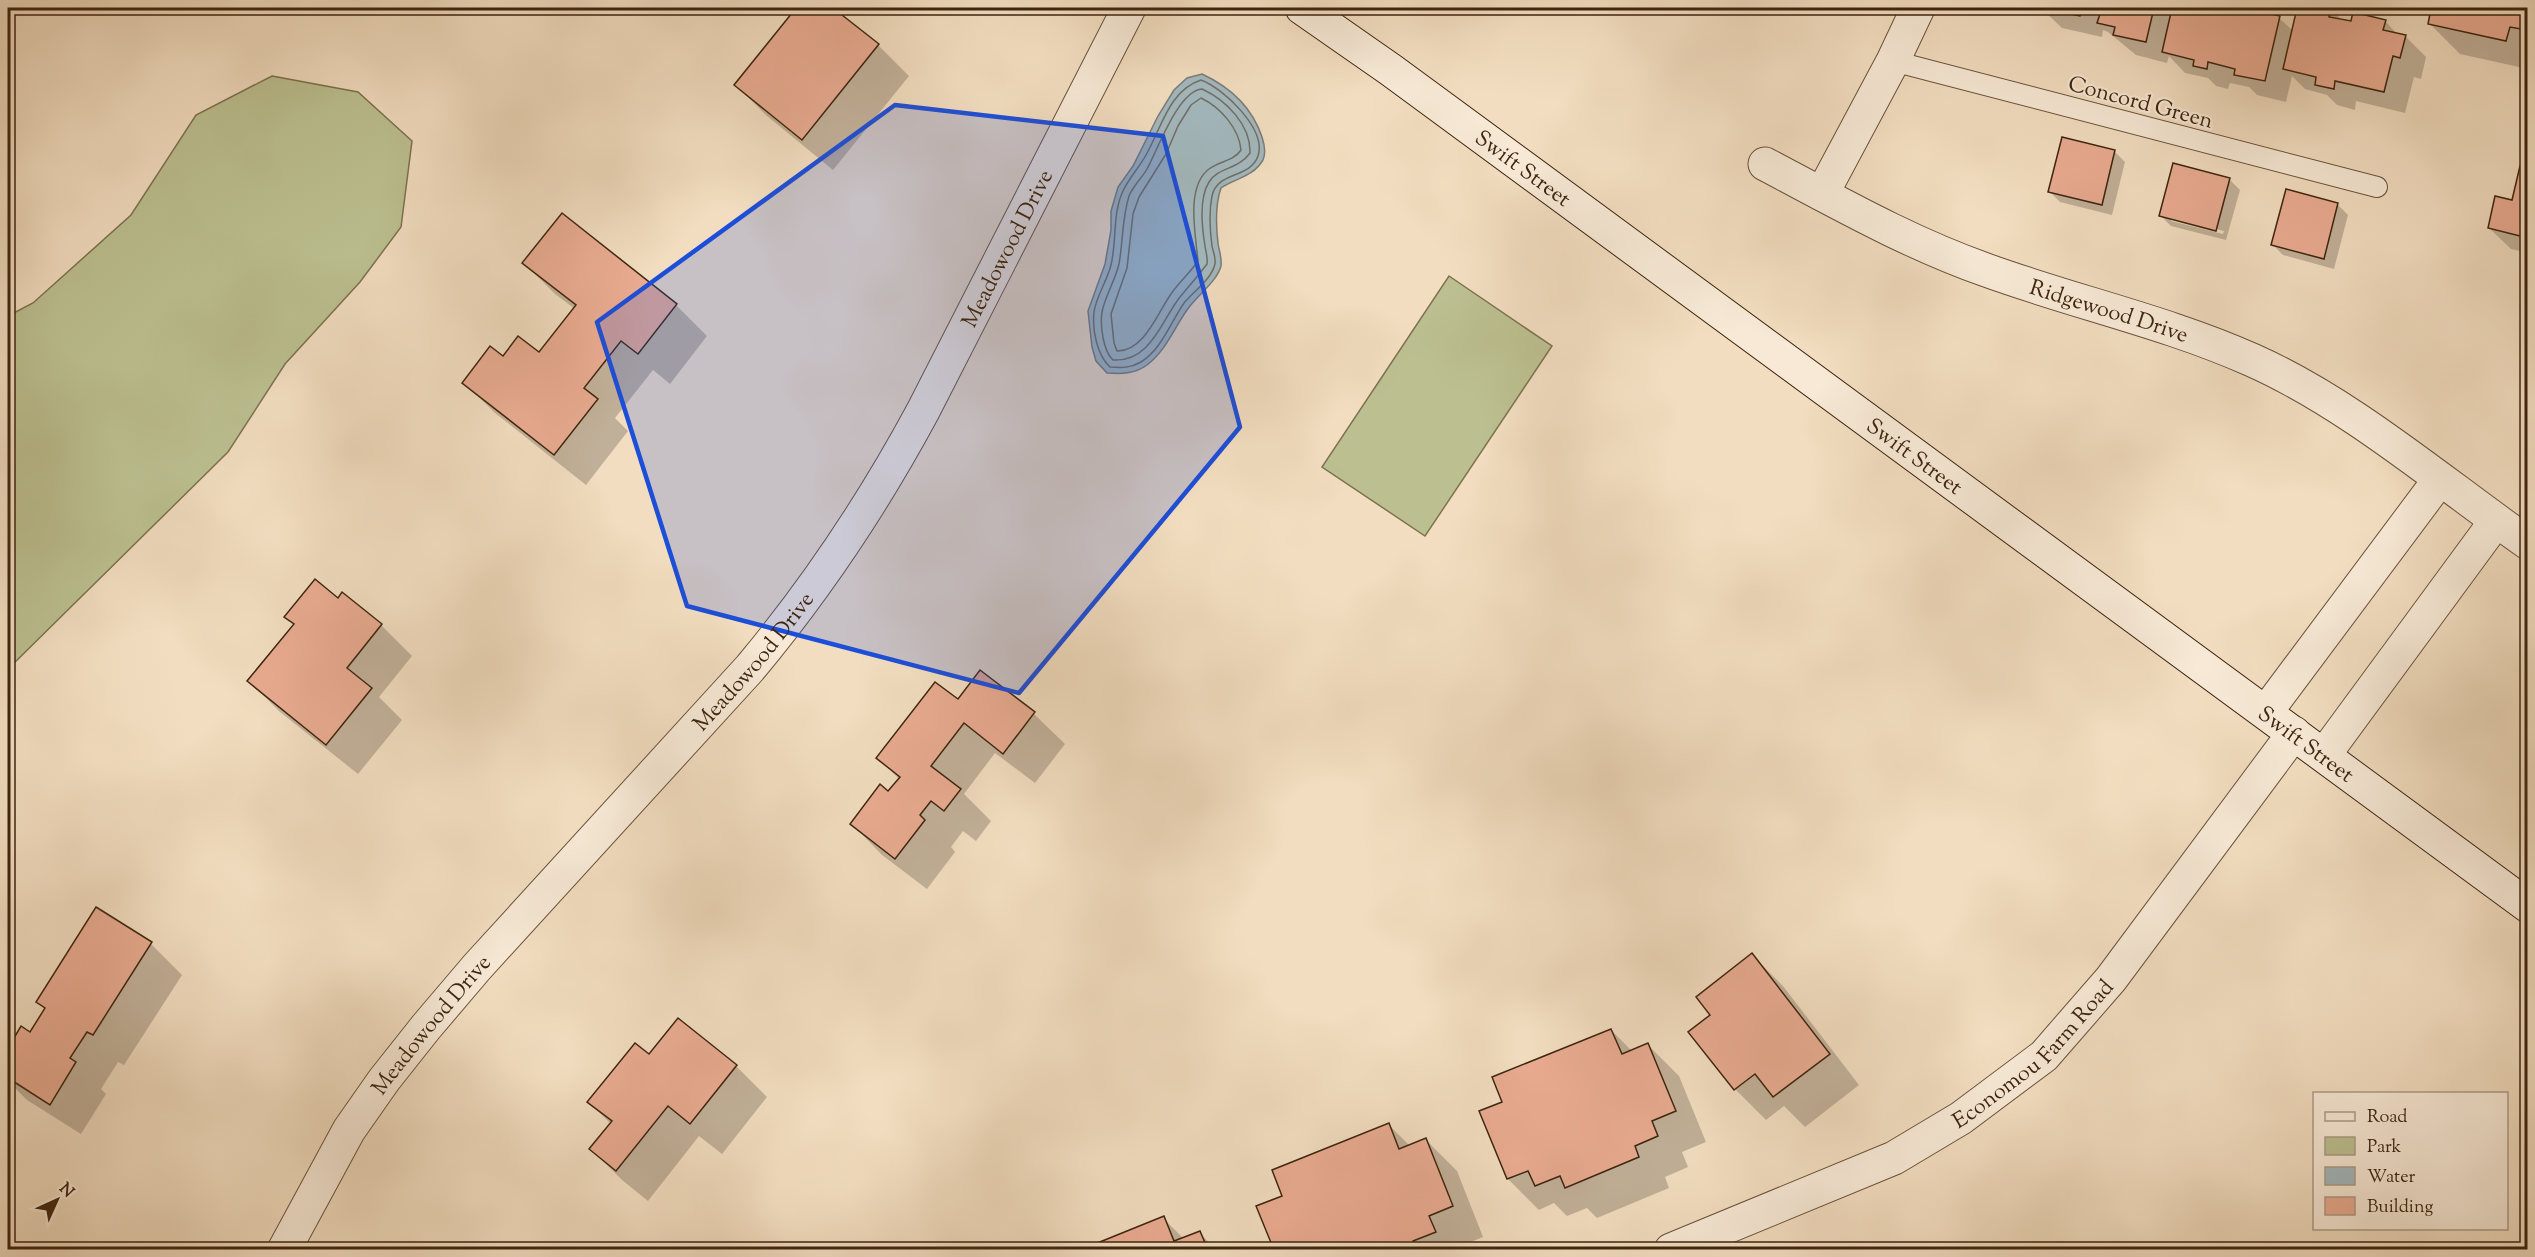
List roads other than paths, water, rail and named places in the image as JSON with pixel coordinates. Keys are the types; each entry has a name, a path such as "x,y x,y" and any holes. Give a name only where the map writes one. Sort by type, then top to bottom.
{"street":[{"name":"Meadowood Drive","path":"284,1250 350,1130 384,1080 419,1036 477,967 750,668 789,621 821,576 906,442 1129,8"},
{"name":"Swift Street","path":"1302,8 1401,77 2528,906"},
{"path":"1822,194 1893,61 1918,8"},
{"name":"Ridgewood Drive","path":"1765,164 1917,242 1983,269 2197,337 2253,360 2306,387 2528,543"},
{"path":"2266,712 2440,479"},
{"path":"2324,755 2496,520"},
{"name":"Economou Farm Road","path":"1671,1250 1894,1158 1961,1118 2044,1056 2111,979 2294,733"}],"lane":[{"name":"Concord Green","path":"1893,61 2378,187"}],"water":[{"path":"1202,74 1222,85 1246,107 1262,137 1264,157 1254,170 1221,188 1216,223 1221,266 1216,277 1190,306 1154,359 1133,372 1107,373 1096,361 1088,311 1105,264 1111,230 1111,211 1118,187 1133,166 1174,90 1187,78"}]}
